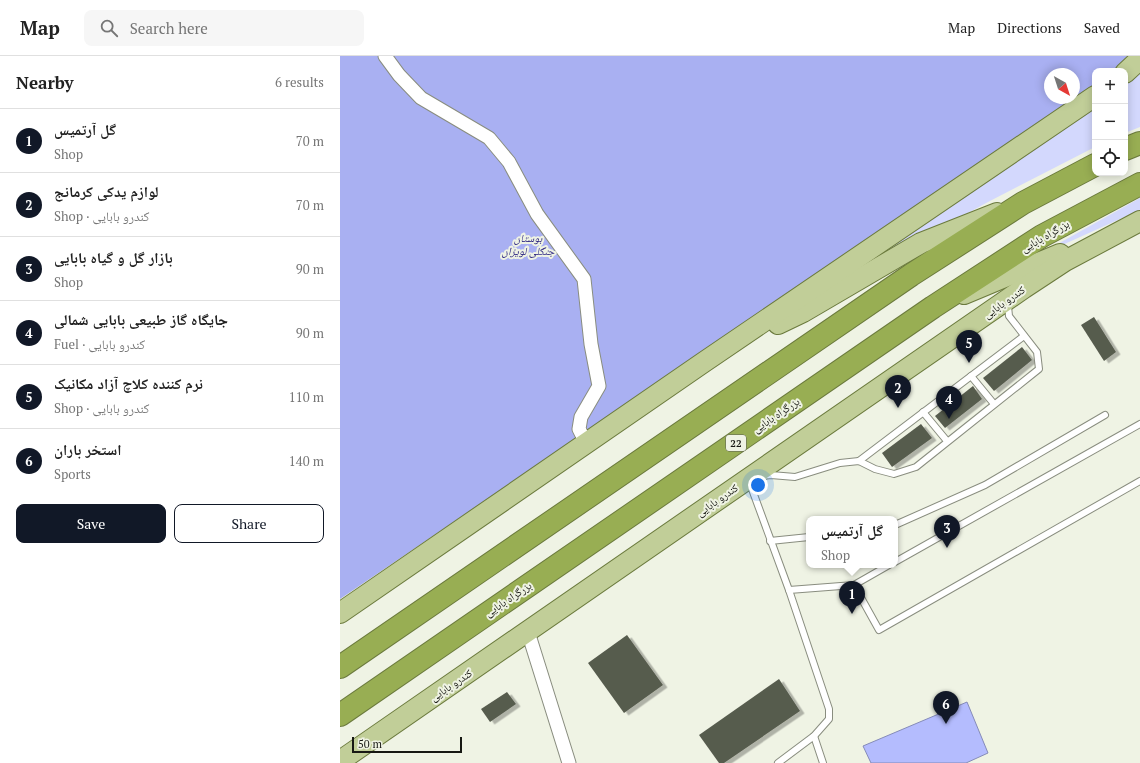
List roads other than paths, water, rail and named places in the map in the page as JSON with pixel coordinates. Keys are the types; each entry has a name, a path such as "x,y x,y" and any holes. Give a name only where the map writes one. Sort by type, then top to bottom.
{"highway":[{"path":"1128,148 1140,142"},
{"path":"340,667 912,275 1023,203 1092,167"},
{"name":"بزرگراه بابایی","path":"340,715 933,307 1042,236 1140,184"}],"main road":[{"path":"1128,70 1140,59"},
{"path":"340,613 704,362 1092,98"},
{"path":"704,362 803,312 920,243 1023,203"},
{"path":"933,307 1140,220"},
{"name":"کندرو بابایی","path":"340,761 1024,288 1065,261 1140,220"}],"street":[{"path":"385,56 399,75 421,98 489,138 509,162 537,214 584,279 591,344 598,386 581,417 580,429 586,443"},
{"path":"528,632 569,763"}],"lane":[{"path":"778,763 814,736 829,719 829,709 789,590 748,479 771,475 795,477 840,463 859,461 876,469 894,474 916,467 1039,369 1037,352 1009,316 1008,306 1024,288"},
{"path":"859,461 1024,336"},
{"path":"971,376 994,404"},
{"path":"923,412 947,441"},
{"path":"898,524 985,485 1105,414"},
{"path":"898,560 1140,424"},
{"path":"854,585 878,630 1140,481"},
{"path":"770,541 806,537"},
{"path":"789,590 854,585 884,568"},
{"path":"814,736 823,763"}],"place":[{"name":"نرم کننده کلاچ آزاد مکانیک","path":"969,363"},
{"name":"لوازم یدکی کرمانج","path":"898,408"},
{"name":"جایگاه گاز طبیعی بابایی شمالی","path":"949,419"},
{"name":"بازار گل و گیاه بابایی","path":"947,548"},
{"name":"گل آرتمیس","path":"852,614"},
{"name":"استخر باران","path":"946,724"}],"park label":[{"name":"بوستان جنگلی لویزان","path":"528,244"}]}
